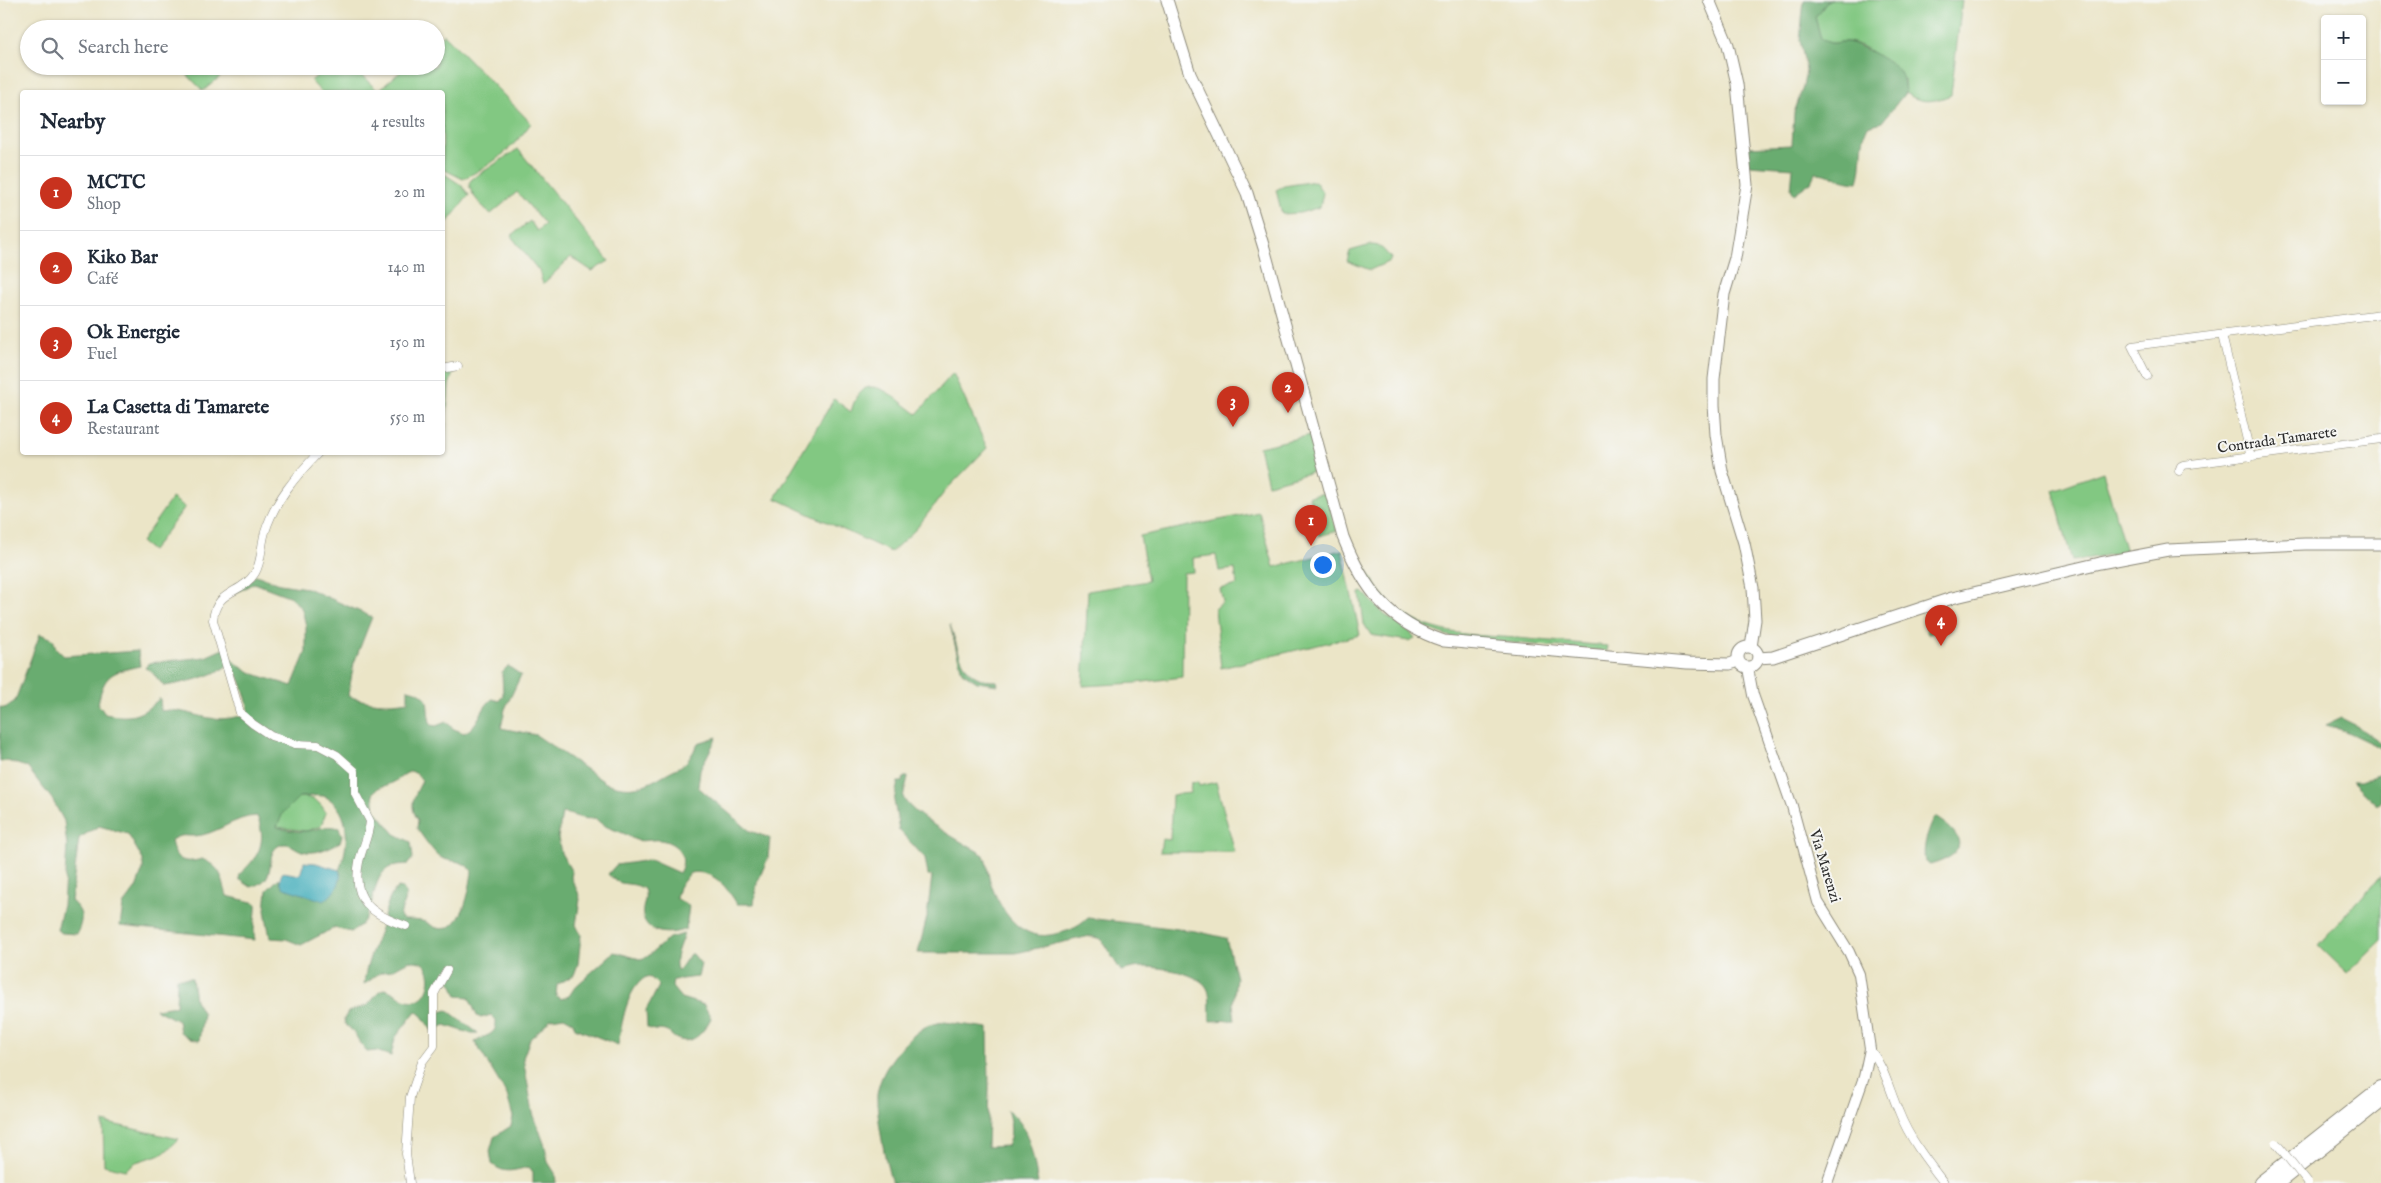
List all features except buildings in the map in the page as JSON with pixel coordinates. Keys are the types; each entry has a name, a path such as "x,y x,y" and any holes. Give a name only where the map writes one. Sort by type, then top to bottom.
{"highway":[{"path":"2261,1183 2381,1088"},
{"path":"2277,1183 2381,1100"}],"main road":[{"path":"1167,0 1190,74 1247,193 1264,248 1343,537 1354,565 1379,602 1396,617 1417,630 1444,641 1687,663 1730,664 1738,661"},
{"path":"1709,0 1728,45 1737,84 1747,185 1736,258 1724,294 1714,379 1714,405 1716,435 1722,470 1744,543 1753,588 1755,620 1751,647"},
{"path":"1758,658 1773,657 1952,598 2168,550 2286,545 2381,544"},
{"path":"1744,647 1751,647 1756,652 1758,658 1755,665 1748,668 1742,666 1738,661 1739,651 1744,647"}],"street":[{"path":"2147,376 2132,346 2381,314"},
{"path":"2222,335 2251,457"},
{"path":"445,368 458,366"},
{"name":"Contrada Tamarete","path":"2179,471 2183,465 2381,440"},
{"path":"316,455 280,498 265,532 256,572 249,580 222,597 214,608 213,620 240,713 271,736 295,744 318,745 337,755 354,771 356,793 370,821 359,864 358,886 363,899 374,912 382,918 406,926"},
{"name":"Via Marenzi","path":"1748,668 1753,695 1792,806 1818,902 1850,952 1860,974 1870,1049 1864,1077 1827,1183"},
{"path":"410,1183 406,1154 410,1097 422,1062 434,1046 434,994 447,970"},
{"path":"1870,1049 1879,1062 1899,1112 1916,1145 1944,1183"},
{"path":"2276,1143 2308,1183"}],"green space":[{"path":"1804,0 1832,0 1828,1 1815,17 1821,39 1832,43 1851,43 1887,61 1896,67 1900,73 1905,93 1882,122 1868,126 1863,139 1858,182 1815,173 1811,182 1794,194 1791,189 1793,168 1748,165 1747,147 1792,145 1794,113 1803,87 1806,70 1800,40"},
{"path":"1962,0 1951,95 1928,101 1911,97 1905,93 1904,80 1871,51 1848,42 1832,43 1821,39 1815,17 1828,1"},
{"path":"445,35 531,123 517,141 501,156 463,179 445,170 445,90 379,90 397,75 445,75"},
{"path":"188,75 222,75 204,90"},
{"path":"318,75 361,75 377,90 319,90 311,81"},
{"path":"518,149 609,261 592,271 571,257 543,284 539,271 511,236 530,221 537,231 545,224 517,192 491,214 474,196 469,183 472,179"},
{"path":"445,174 461,185 469,195 445,225"},
{"path":"1315,181 1323,193 1320,207 1300,213 1282,214 1276,190 1284,186"},
{"path":"1371,245 1382,249 1391,258 1390,261 1370,270 1347,261 1350,251"},
{"path":"454,370 449,385 445,435 445,371"},
{"path":"953,373 987,448 946,490 916,529 891,552 775,498 834,399 851,412 856,398 863,390 871,387 889,393 917,414"},
{"path":"1311,435 1320,470 1268,484 1259,447"},
{"path":"2103,472 2126,552 2072,561 2053,490"},
{"path":"1326,493 1337,531 1319,536 1309,496"},
{"path":"172,498 185,507 152,551 141,542"},
{"path":"1259,512 1274,567 1342,550 1360,635 1221,668 1215,609 1223,602 1220,589 1237,585 1235,569 1219,571 1216,555 1193,558 1194,572 1183,573 1182,677 1136,683 1083,686 1088,591 1148,581 1140,536"},
{"path":"1360,557 1373,580 1388,600 1401,612 1428,626 1472,635 1608,646 1607,651 1457,638 1425,628 1404,617 1386,603 1356,558"},
{"path":"256,575 280,584 307,588 372,617 354,663 348,696 370,702 393,703 408,701 408,689 416,691 422,694 427,702 431,725 436,726 446,722 454,729 464,733 473,726 492,699 499,701 503,695 502,672 508,666 521,675 505,709 501,728 536,735 606,783 622,787 642,786 680,767 690,757 698,743 717,737 700,770 698,787 750,831 770,838 768,858 757,883 754,904 737,904 723,885 712,876 698,872 690,873 679,887 676,898 689,906 686,929 668,933 655,930 646,923 643,916 644,889 639,886 621,883 612,879 608,874 616,865 650,860 679,873 683,861 680,851 666,841 635,840 606,826 595,818 586,819 562,813 558,838 561,853 572,872 571,878 580,899 576,925 581,935 578,964 574,975 557,985 556,996 561,999 569,996 575,987 614,952 640,959 647,957 669,938 684,934 676,956 677,970 680,969 690,954 693,954 701,964 698,977 673,980 672,987 681,998 704,1005 711,1018 697,1037 687,1041 675,1038 665,1031 649,1029 647,1027 646,1010 659,986 651,978 646,977 639,983 629,998 623,1017 618,1045 575,1028 573,1022 564,1017 551,1019 530,1039 523,1058 533,1113 545,1146 548,1162 555,1173 556,1183 533,1183 533,1172 529,1167 505,1171 492,1164 490,1151 494,1137 511,1126 513,1117 507,1095 475,1042 495,1029 496,1020 491,1015 481,1018 477,1016 469,997 457,996 453,985 447,977 437,992 436,1013 447,1010 478,1033 469,1033 445,1025 432,1031 422,1016 416,1011 395,1038 391,1056 376,1051 367,1052 345,1024 344,1019 348,1012 368,1005 384,989 404,999 413,1001 423,997 427,991 430,978 428,971 420,962 413,961 390,971 381,972 364,984 372,950 380,931 388,902 394,891 398,887 403,888 406,894 400,916 403,920 424,921 437,928 446,928 459,918 467,898 472,871 460,862 440,857 417,828 418,820 413,810 413,805 422,781 417,774 411,771 394,782 378,788 373,793 375,810 395,834 411,842 413,858 408,864 395,865 385,871 379,878 366,917 360,926 351,932 334,928 301,945 286,939 270,938 265,910 267,890 279,878 280,884 341,875 339,870 346,841 344,820 334,803 323,796 299,797 283,813 277,827 299,831 326,827 339,828 342,835 340,842 327,849 312,852 302,851 286,844 280,845 272,854 269,873 266,879 260,884 251,887 239,879 241,873 256,855 261,843 260,823 257,816 241,819 209,833 182,836 171,840 174,852 180,859 195,861 202,859 217,869 222,878 227,896 256,903 255,940 120,926 123,905 136,888 143,869 143,860 128,834 99,826 79,838 71,901 81,916 77,934 62,933 57,930 63,905 67,846 64,821 52,799 27,767 7,761 0,762 0,707 5,708 15,701 40,634 53,639 56,648 64,656 138,651 140,666 122,670 106,680 98,704 105,714 136,715 160,698 161,711 179,711 214,719 248,714 245,695 239,679 229,664 207,676 164,686 150,670 145,668 149,663 205,657 225,648 236,663 244,669 292,686 306,652 306,626 302,609 291,597 254,583 234,594"},
{"path":"1363,592 1385,615 1410,632 1415,638 1408,641 1371,635 1364,624 1360,593"},
{"path":"1940,616 1944,630 1928,634 1924,620"},
{"path":"950,625 960,655 969,671 985,680 997,681 998,685 977,682 962,672"},
{"path":"2341,718 2381,743 2381,748 2345,731 2326,725"},
{"path":"2381,774 2381,801 2377,805 2352,781 2361,781"},
{"path":"904,777 908,777 903,797 908,804 916,812 952,837 984,855 990,880 1000,904 1013,921 1029,933 1050,935 1061,933 1071,930 1088,918 1195,931 1226,938 1236,978 1233,1004 1235,1020 1210,1021 1208,990 1198,979 1180,972 1151,967 1132,968 1121,971 1101,939 1090,936 1016,953 918,953 927,917 932,876 928,875 925,858 899,830 894,801 898,782 902,782"},
{"path":"1198,782 1199,786 1216,782 1235,852 1160,852 1162,839 1170,840 1172,795 1190,793 1191,783"},
{"path":"299,797 316,800 321,805 326,813 321,826 306,831 277,827 282,813"},
{"path":"1935,817 1953,831 1959,844 1952,856 1930,865 1925,862 1924,850 1928,833"},
{"path":"2381,876 2381,940 2347,973 2318,945"},
{"path":"177,978 192,978 195,1000 203,1014 199,1041 190,1039 180,1032 178,1021 155,1009 176,1006"},
{"path":"944,1022 988,1028 989,1089 987,1147 1007,1146 1011,1128 1007,1110 1015,1116 1026,1133 1038,1183 892,1183 884,1153 878,1114 877,1095 879,1085 888,1065 909,1039 927,1026"},
{"path":"103,1122 179,1139 164,1153 136,1162 125,1170 104,1165"}],"water":[{"path":"304,862 316,863 339,870 339,883 331,895 324,901 284,888 281,884 280,878 283,872 300,875"}],"place":[{"name":"Kiko Bar","path":"1288,413"},
{"name":"Ok Energie","path":"1233,427"},
{"name":"MCTC","path":"1311,546"},
{"name":"La Casetta di Tamarete","path":"1941,646"}]}
